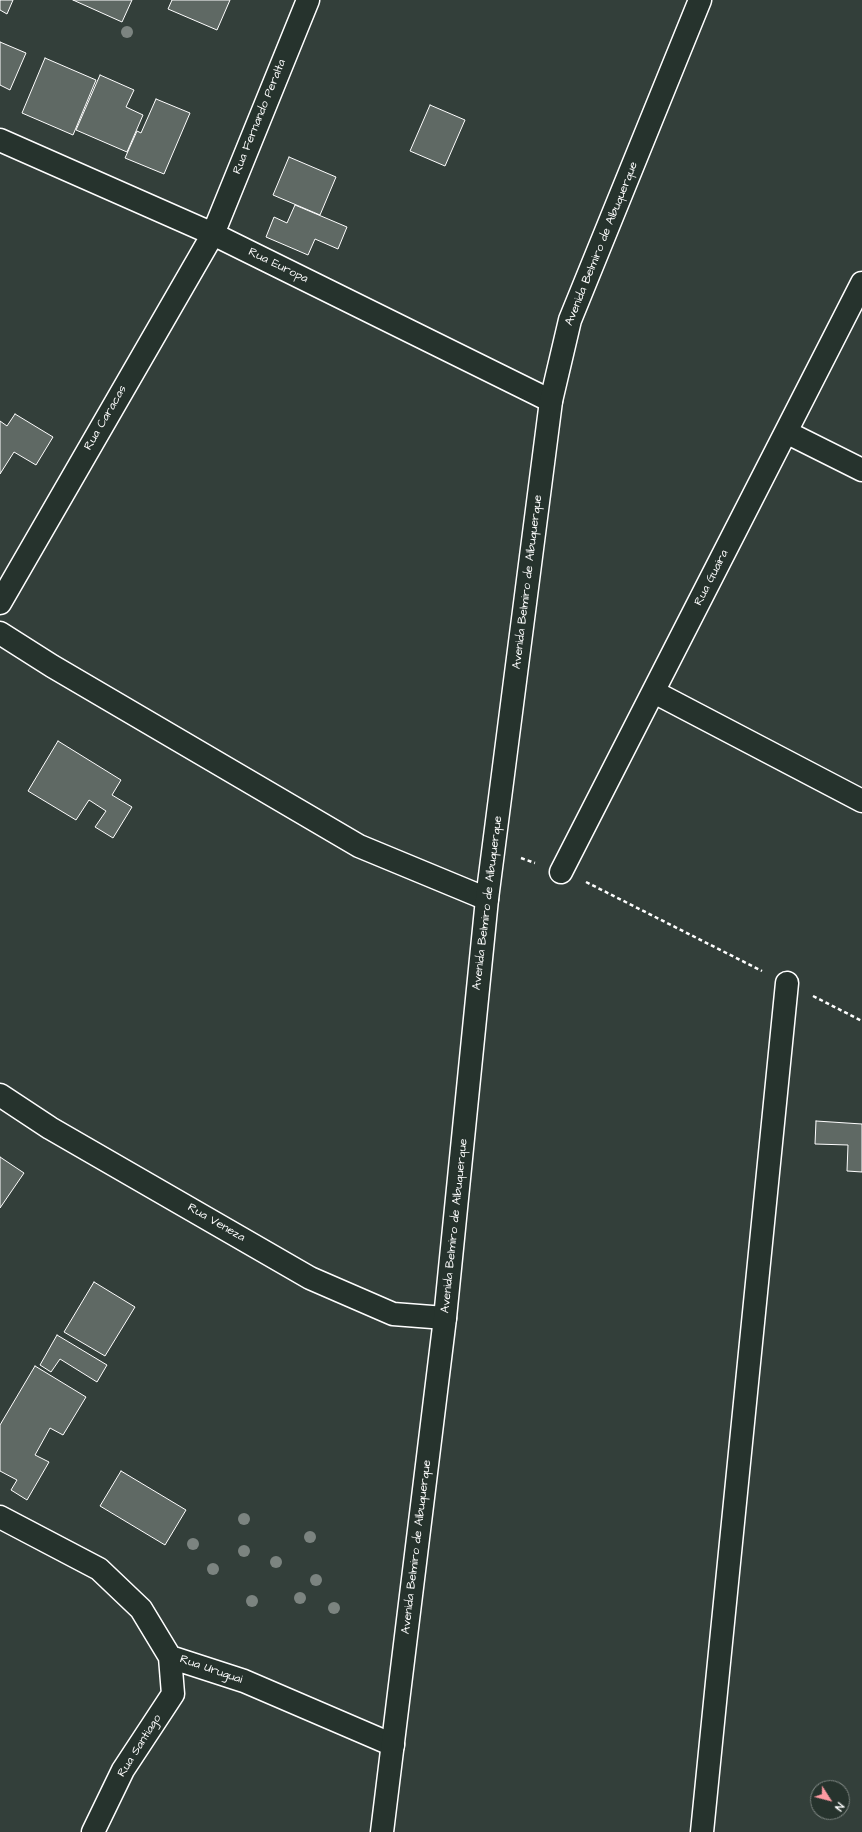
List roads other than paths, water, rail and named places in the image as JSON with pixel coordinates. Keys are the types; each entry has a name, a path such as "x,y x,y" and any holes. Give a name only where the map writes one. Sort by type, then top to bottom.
{"street":[{"name":"Rua Fernando Peralta","path":"213,234 308,0"},
{"name":"Avenida Belmiro de Albuquerque","path":"382,1832 445,1318 487,899 551,401 570,320 700,0"},
{"name":"Rua Europa","path":"0,140 213,234 551,401"},
{"name":"Rua Caracas","path":"0,603 213,234"},
{"name":"Rua Guaira","path":"561,872 862,283"},
{"path":"786,432 862,470"},
{"path":"0,633 52,666 359,846 487,899"},
{"path":"654,692 862,802"},
{"path":"702,1832 787,983"},
{"name":"Rua Veneza","path":"0,1095 50,1128 310,1278 393,1314 445,1318"},
{"name":"Rua Uruguai","path":"0,1517 99,1569 141,1609 170,1657 244,1681 393,1744"},
{"name":"Rua Santiago","path":"93,1832 123,1770 173,1694 170,1657"}]}
